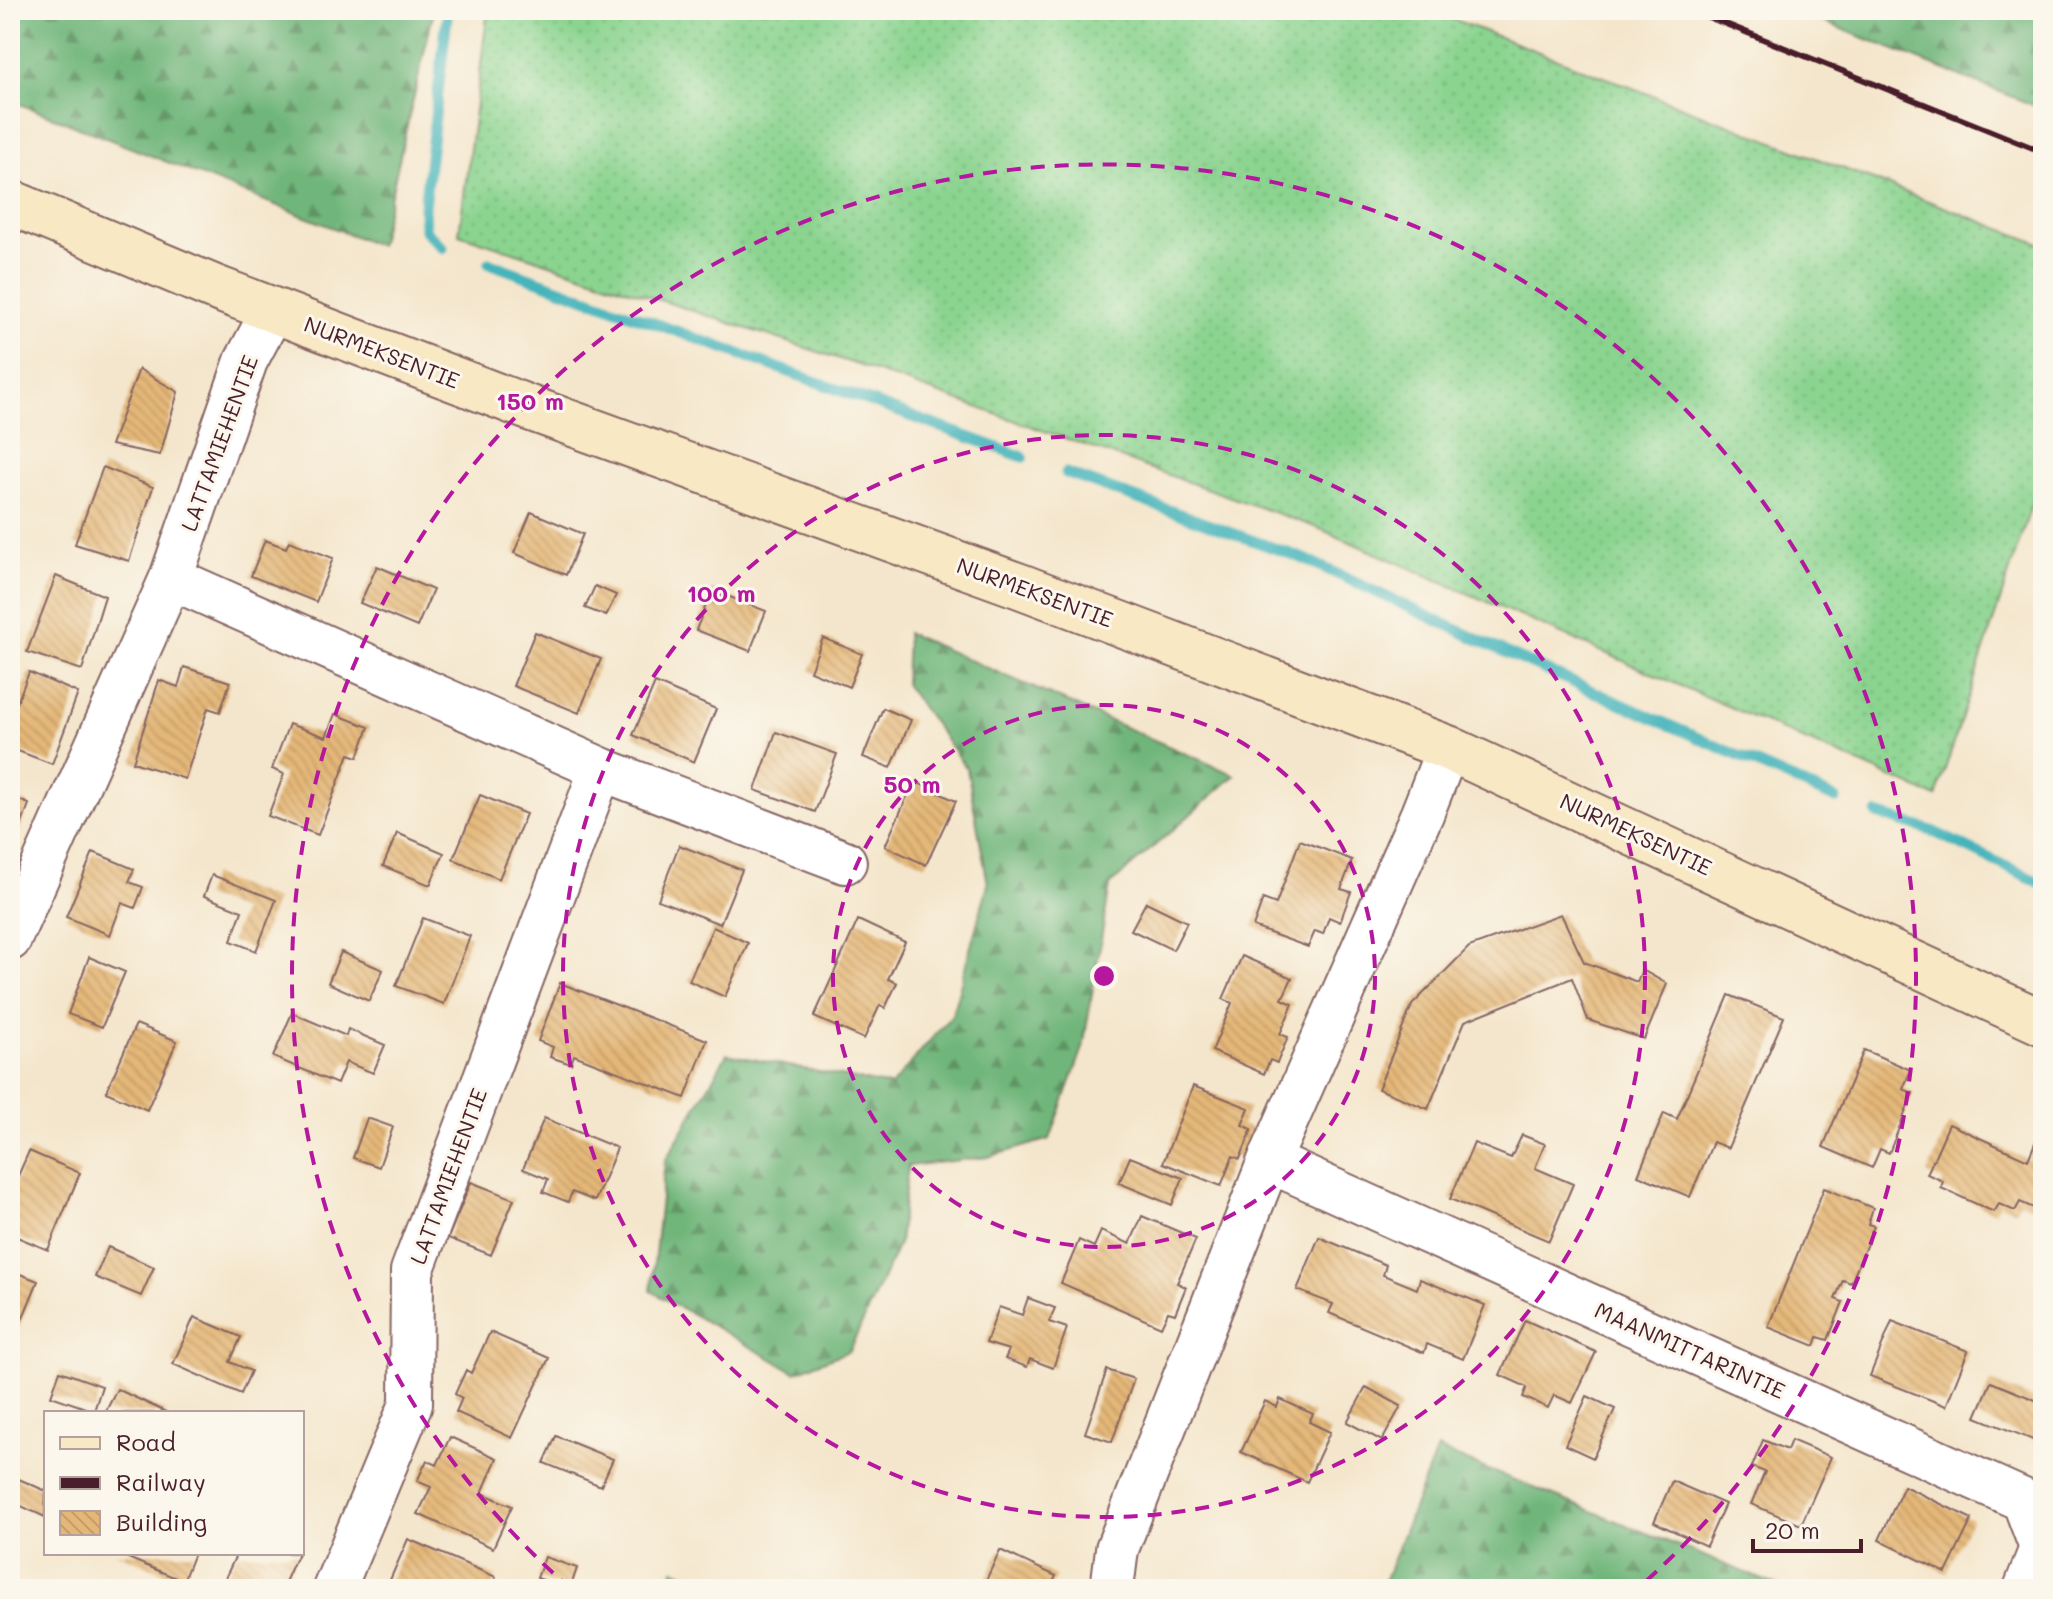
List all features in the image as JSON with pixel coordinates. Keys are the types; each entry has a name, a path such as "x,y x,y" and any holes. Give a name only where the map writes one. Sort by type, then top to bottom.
{"street":[{"name":"NURMEKSENTIE","path":"10,202 273,310 532,409 1020,586 1448,748 2043,1023"},
{"name":"LATTAMIEHENTIE","path":"10,939 171,578 246,361 273,310"},
{"path":"171,578 601,769 845,862"},
{"path":"1112,1589 1117,1549 1269,1161 1448,748"},
{"name":"LATTAMIEHENTIE","path":"334,1589 411,1404 412,1271 601,769"},
{"name":"MAANMITTARINTIE","path":"1269,1161 2023,1500 2041,1548 2025,1589"}],"green space":[{"path":"10,10 434,10 379,246 10,100"},
{"path":"488,10 1429,10 2043,245 2043,469 1936,797 1318,528 855,364 459,234"},
{"path":"1794,10 2043,10 2043,109"},
{"path":"907,633 1235,775 1110,885 1083,1048 1050,1139 988,1157 908,1166 899,1243 849,1351 795,1372 651,1291 665,1161 727,1054 891,1086 952,1015 988,884 967,769 905,684"},
{"path":"1437,1449 1786,1589 1381,1589"},
{"path":"674,1569 717,1589 666,1589"}],"building":[{"path":"139,369 178,392 160,455 111,445"},
{"path":"103,467 153,487 129,561 75,544"},
{"path":"531,512 583,534 566,575 514,553"},
{"path":"265,540 286,548 289,541 333,558 316,602 251,576"},
{"path":"377,566 433,590 417,627 360,603"},
{"path":"56,576 105,596 82,670 27,652"},
{"path":"595,586 616,595 606,616 585,608"},
{"path":"712,590 766,611 750,651 696,630"},
{"path":"535,632 601,659 579,713 513,686"},
{"path":"823,638 862,654 849,687 810,671"},
{"path":"184,667 230,682 220,712 208,708 185,779 133,762 159,680 178,687"},
{"path":"29,672 78,693 52,764 10,748 10,721"},
{"path":"655,683 716,709 694,762 633,735"},
{"path":"883,708 911,720 891,768 863,757"},
{"path":"335,714 369,727 358,757 349,754 318,835 268,816 284,774 272,769 289,724 326,737"},
{"path":"776,732 837,754 815,812 755,790"},
{"path":"914,781 956,801 926,865 885,846"},
{"path":"480,795 526,814 499,879 453,859"},
{"path":"10,796 29,804 10,857"},
{"path":"397,833 444,853 430,885 383,866"},
{"path":"1300,840 1352,860 1341,889 1351,892 1340,922 1329,917 1323,934 1315,931 1308,947 1253,927 1263,899 1276,904"},
{"path":"679,845 742,870 720,924 658,900"},
{"path":"93,852 134,869 129,882 143,887 135,908 122,903 110,935 66,917"},
{"path":"212,875 276,900 256,951 231,941 242,911 204,896"},
{"path":"1146,902 1187,922 1173,950 1131,930"},
{"path":"1561,914 1584,962 1637,982 1642,970 1667,984 1644,1039 1588,1020 1572,978 1465,1021 1428,1109 1378,1089 1412,1005 1469,947"},
{"path":"423,918 470,936 444,1004 396,986"},
{"path":"858,920 905,942 888,979 897,983 885,1008 880,1005 864,1039 814,1017"},
{"path":"713,927 748,943 725,997 689,981"},
{"path":"341,952 383,970 369,1001 328,983"},
{"path":"1242,956 1292,978 1282,999 1293,1004 1280,1034 1288,1037 1277,1063 1270,1060 1264,1074 1212,1051 1232,1003 1223,999"},
{"path":"89,957 125,972 102,1027 68,1014"},
{"path":"560,983 707,1040 685,1098 574,1055 571,1064 550,1057 553,1047 538,1041"},
{"path":"1729,995 1784,1017 1728,1148 1713,1142 1690,1197 1638,1175 1664,1113 1677,1119"},
{"path":"292,1013 346,1036 348,1029 385,1045 373,1073 346,1062 337,1084 273,1057"},
{"path":"136,1024 177,1041 147,1110 106,1092"},
{"path":"1864,1050 1911,1070 1903,1089 1913,1093 1889,1153 1880,1149 1872,1168 1823,1147"},
{"path":"1193,1086 1249,1108 1242,1125 1252,1129 1240,1159 1233,1156 1221,1186 1163,1163"},
{"path":"367,1118 393,1127 379,1167 353,1158"},
{"path":"544,1118 617,1148 595,1201 572,1192 568,1202 543,1192 548,1179 523,1169"},
{"path":"1949,1124 2028,1160 2035,1143 2043,1147 2043,1212 2020,1202 2015,1211 1999,1204 1994,1212 1941,1188 1943,1181 1927,1174"},
{"path":"1522,1135 1545,1144 1535,1168 1573,1184 1549,1241 1450,1199 1474,1143 1511,1158"},
{"path":"29,1151 80,1173 48,1250 10,1234 10,1194"},
{"path":"1130,1157 1183,1178 1172,1205 1119,1183"},
{"path":"471,1182 514,1199 491,1255 448,1238"},
{"path":"1824,1188 1873,1208 1868,1224 1874,1226 1851,1283 1843,1280 1835,1299 1843,1302 1828,1340 1818,1337 1815,1346 1768,1327"},
{"path":"1142,1216 1196,1239 1177,1283 1186,1287 1175,1314 1168,1312 1161,1327 1061,1283 1079,1240 1094,1247 1101,1231 1130,1244"},
{"path":"1319,1237 1386,1265 1383,1275 1417,1289 1420,1279 1485,1305 1463,1359 1427,1344 1424,1353 1329,1313 1333,1304 1297,1290"},
{"path":"108,1247 154,1267 141,1296 95,1277"},
{"path":"10,1270 38,1281 10,1349"},
{"path":"1028,1298 1055,1308 1049,1322 1067,1328 1053,1368 1030,1359 1027,1367 1005,1359 1009,1350 986,1343 999,1307 1022,1315"},
{"path":"194,1317 241,1337 230,1362 251,1371 241,1394 173,1364"},
{"path":"1525,1320 1596,1352 1572,1403 1554,1395 1548,1408 1523,1397 1527,1387 1500,1375"},
{"path":"1892,1321 1968,1351 1946,1406 1870,1376"},
{"path":"490,1332 549,1358 512,1438 456,1412 462,1398 455,1394 466,1370 471,1373"},
{"path":"1107,1370 1134,1379 1112,1442 1085,1433"},
{"path":"60,1371 102,1386 94,1411 51,1396"},
{"path":"1991,1382 2043,1403 2043,1444 1976,1417"},
{"path":"1366,1387 1401,1406 1382,1441 1347,1422"},
{"path":"117,1389 164,1411 106,1411"},
{"path":"1587,1396 1615,1409 1593,1458 1565,1445"},
{"path":"1280,1399 1313,1414 1309,1422 1330,1432 1307,1482 1241,1452 1265,1401 1277,1407"},
{"path":"556,1436 613,1459 601,1486 544,1463"},
{"path":"450,1437 497,1458 482,1493 512,1506 493,1548 418,1514 431,1487 417,1481 427,1460 437,1465"},
{"path":"1763,1440 1787,1450 1791,1440 1831,1457 1801,1525 1751,1504 1765,1472 1752,1467"},
{"path":"12,1476 44,1490 44,1517 10,1501"},
{"path":"1672,1481 1725,1504 1706,1546 1654,1522"},
{"path":"1904,1486 1972,1519 1946,1573 1879,1540"},
{"path":"408,1539 496,1577 491,1589 386,1589"},
{"path":"1000,1550 1056,1576 1050,1589 982,1589"},
{"path":"121,1555 193,1555 183,1581"},
{"path":"236,1555 297,1555 282,1589 221,1587"},
{"path":"545,1557 577,1568 570,1589 537,1578"}],"waterway":[{"path":"443,248 425,230 424,207 448,10"},
{"path":"489,263 1023,457"},
{"path":"1066,473 1307,560 1509,654 1836,799"},
{"path":"1877,814 1932,831 2043,884"}],"railway":[{"path":"1691,10 2043,152"}]}
